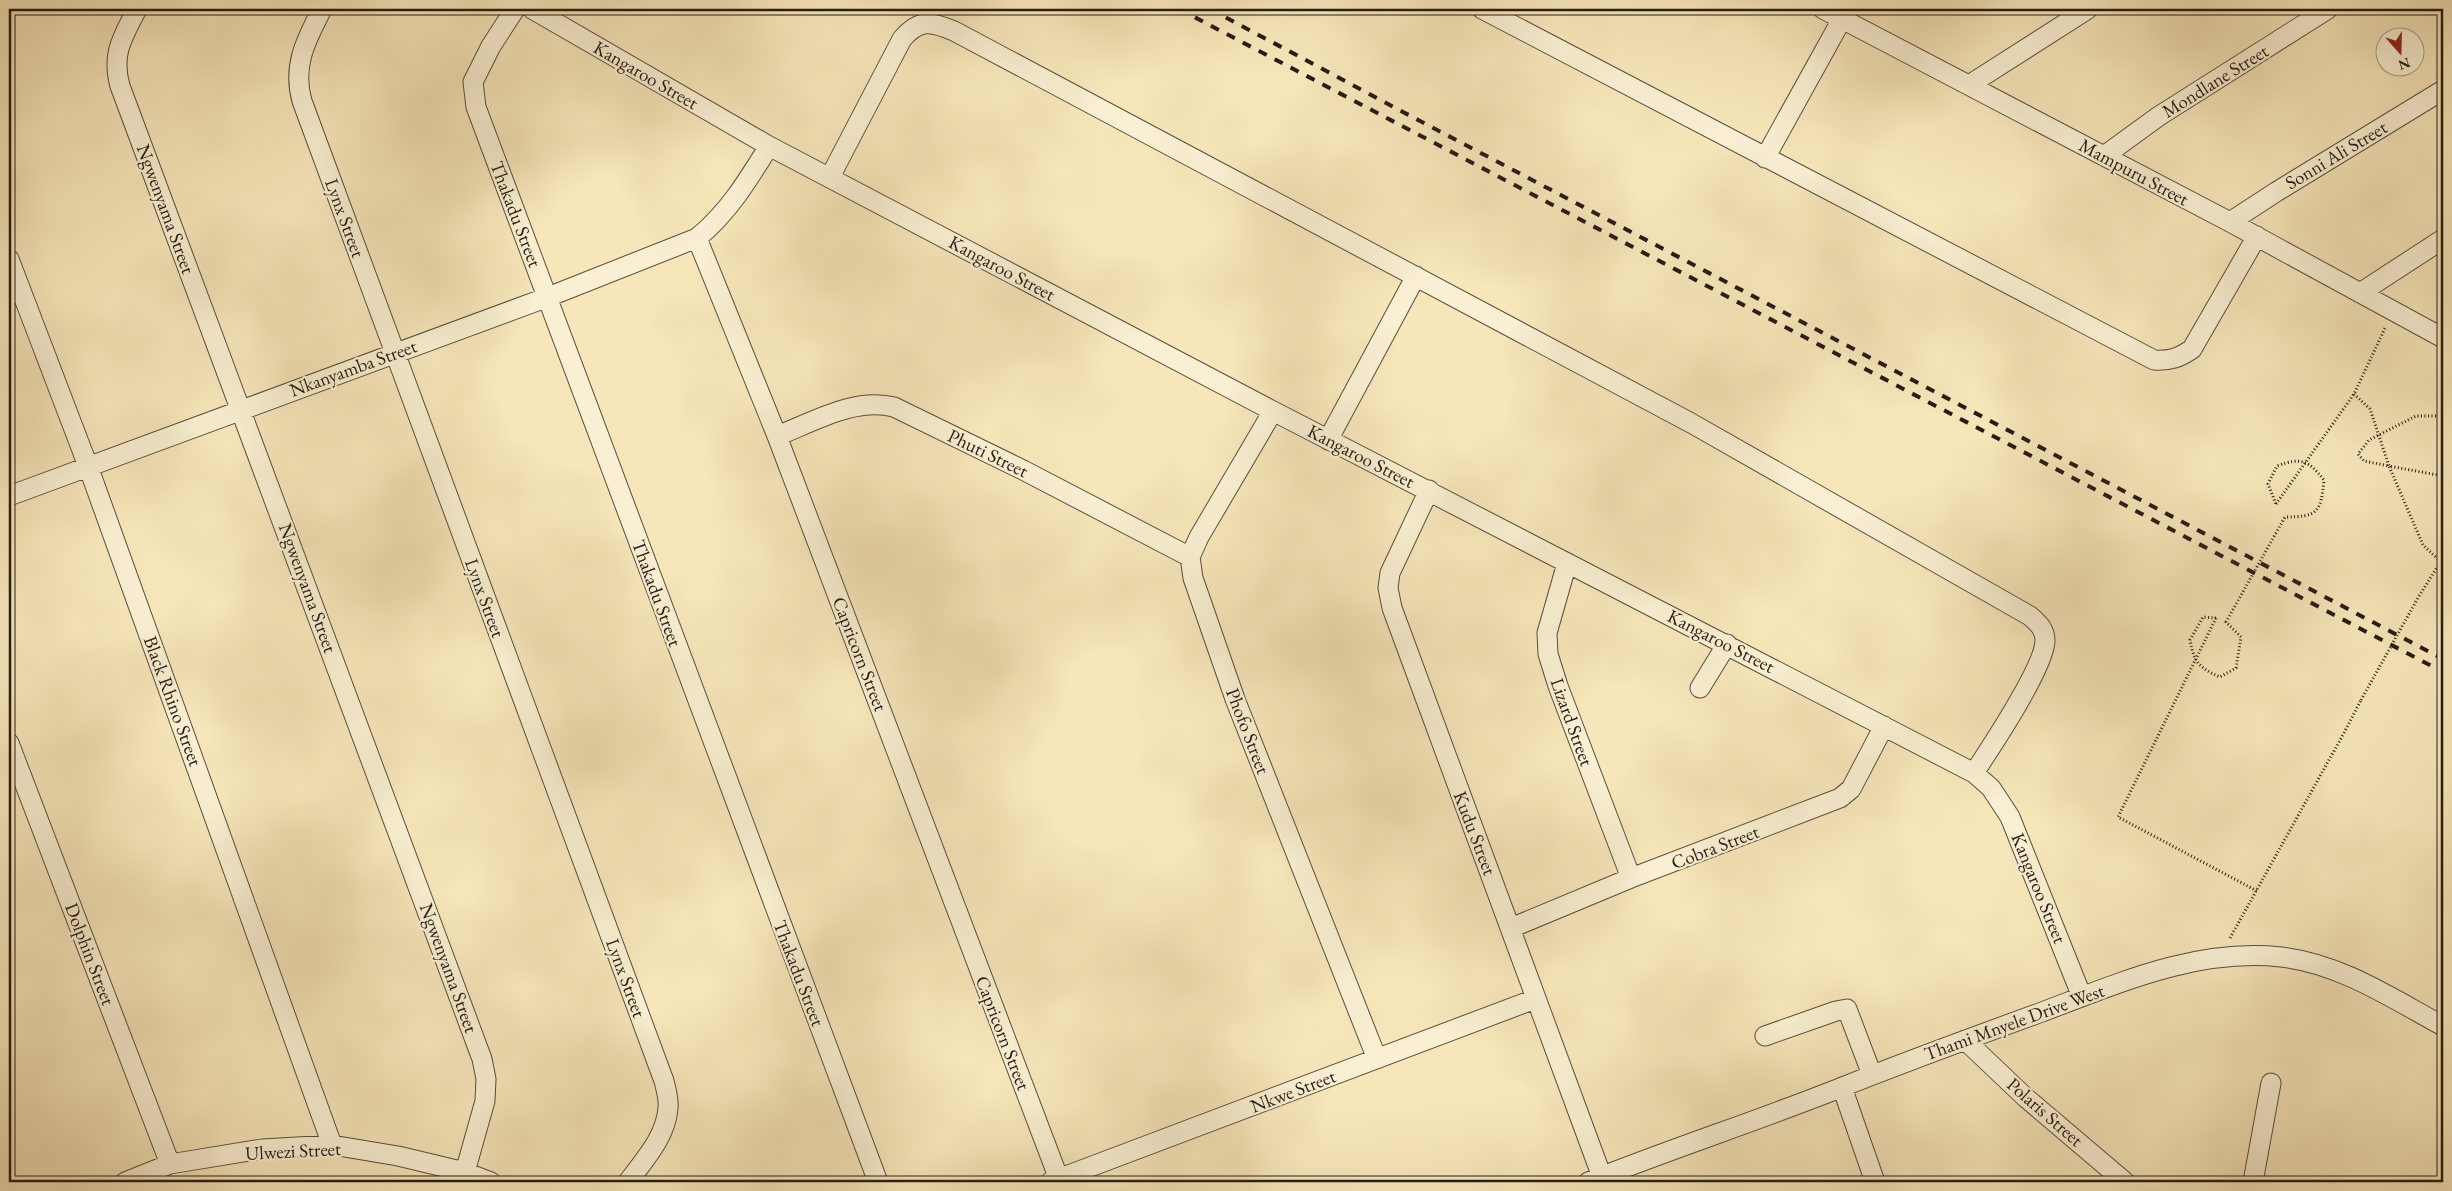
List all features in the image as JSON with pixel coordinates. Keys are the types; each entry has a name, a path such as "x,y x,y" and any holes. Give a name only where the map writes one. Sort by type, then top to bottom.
{"street":[{"name":"Ngwenyama Street","path":"137,9 116,55 116,73 482,1059 486,1079 485,1101 465,1172"},
{"name":"Lynx Street","path":"322,9 300,56 297,69 297,84 394,353 664,1081 668,1106 665,1124 656,1143 628,1182"},
{"name":"Thakadu Street","path":"515,9 478,69 473,82 476,107 878,1182"},
{"path":"1482,9 2154,360 2168,361 2179,358 2192,349 2257,236"},
{"name":"Mampuru Street","path":"1824,9 2257,236 2443,338"},
{"path":"1969,85 2088,9"},
{"name":"Mondlane Street","path":"2104,156 2159,116 2328,9"},
{"name":"Kangaroo Street","path":"543,12 769,146 1328,440 1429,490 1974,773 1991,788 2010,817 2082,997"},
{"path":"1765,158 1842,18"},
{"path":"830,177 902,39 910,29 923,23 938,24 954,30 1691,423 2030,616 2042,627 2045,641 2041,658 2008,719 1974,773"},
{"name":"Sonni Ali Street","path":"2230,222 2443,90"},
{"path":"696,238 714,224 740,193 769,146"},
{"name":"Nkanyamba Street","path":"9,496 548,297 696,238"},
{"name":"Capricorn Street","path":"696,238 777,436 1057,1181"},
{"path":"2360,293 2443,239"},
{"name":"Black Rhino Street","path":"9,258 88,466 332,1145"},
{"path":"1328,440 1416,276"},
{"name":"Phuti Street","path":"777,436 850,408 879,403 894,408 1023,470 1190,557"},
{"path":"1190,557 1273,411"},
{"name":"Kudu Street","path":"1429,490 1390,573 1389,598 1416,676 1511,928 1595,1180"},
{"name":"Phofo Street","path":"1190,557 1193,578 1235,699 1377,1059"},
{"name":"Lizard Street","path":"1567,563 1547,633 1548,654 1561,696 1631,878"},
{"path":"1700,688 1727,644"},
{"name":"Cobra Street","path":"1511,928 1631,878 1840,798 1851,789 1884,726"},
{"name":"Dolphin Street","path":"9,743 170,1164"},
{"name":"Thami Mnyele Drive West","path":"1595,1180 2141,975 2180,964 2220,957 2278,957 2309,961 2333,968 2443,1026"},
{"name":"Nkwe Street","path":"1057,1181 1535,999"},
{"path":"1766,1036 1836,1011 1848,1009 1872,1075"},
{"name":"Polaris Street","path":"1965,1040 2025,1097 2125,1182"},
{"path":"2253,1182 2271,1084"},
{"path":"1842,1087 1875,1182"},
{"name":"Ulwezi Street","path":"125,1182 170,1164 262,1150 332,1145 398,1156 465,1172 491,1182"}],"path":[{"path":"2257,891 2118,816 2216,618 2203,617 2190,640 2194,659 2207,672 2220,677 2236,668 2241,637 2226,622 2285,518 2306,517 2314,513 2322,498 2324,480 2312,465 2294,460 2277,466 2268,484 2276,504 2354,394 2393,311"},
{"path":"2220,957 2360,700 2419,596 2442,560 2422,545 2389,466 2370,409 2354,394"},
{"path":"2443,416 2416,416 2369,440 2360,448 2358,454 2364,461 2443,476"}],"railway":[{"path":"1179,9 2443,672"},
{"path":"1210,9 2443,659"}]}
